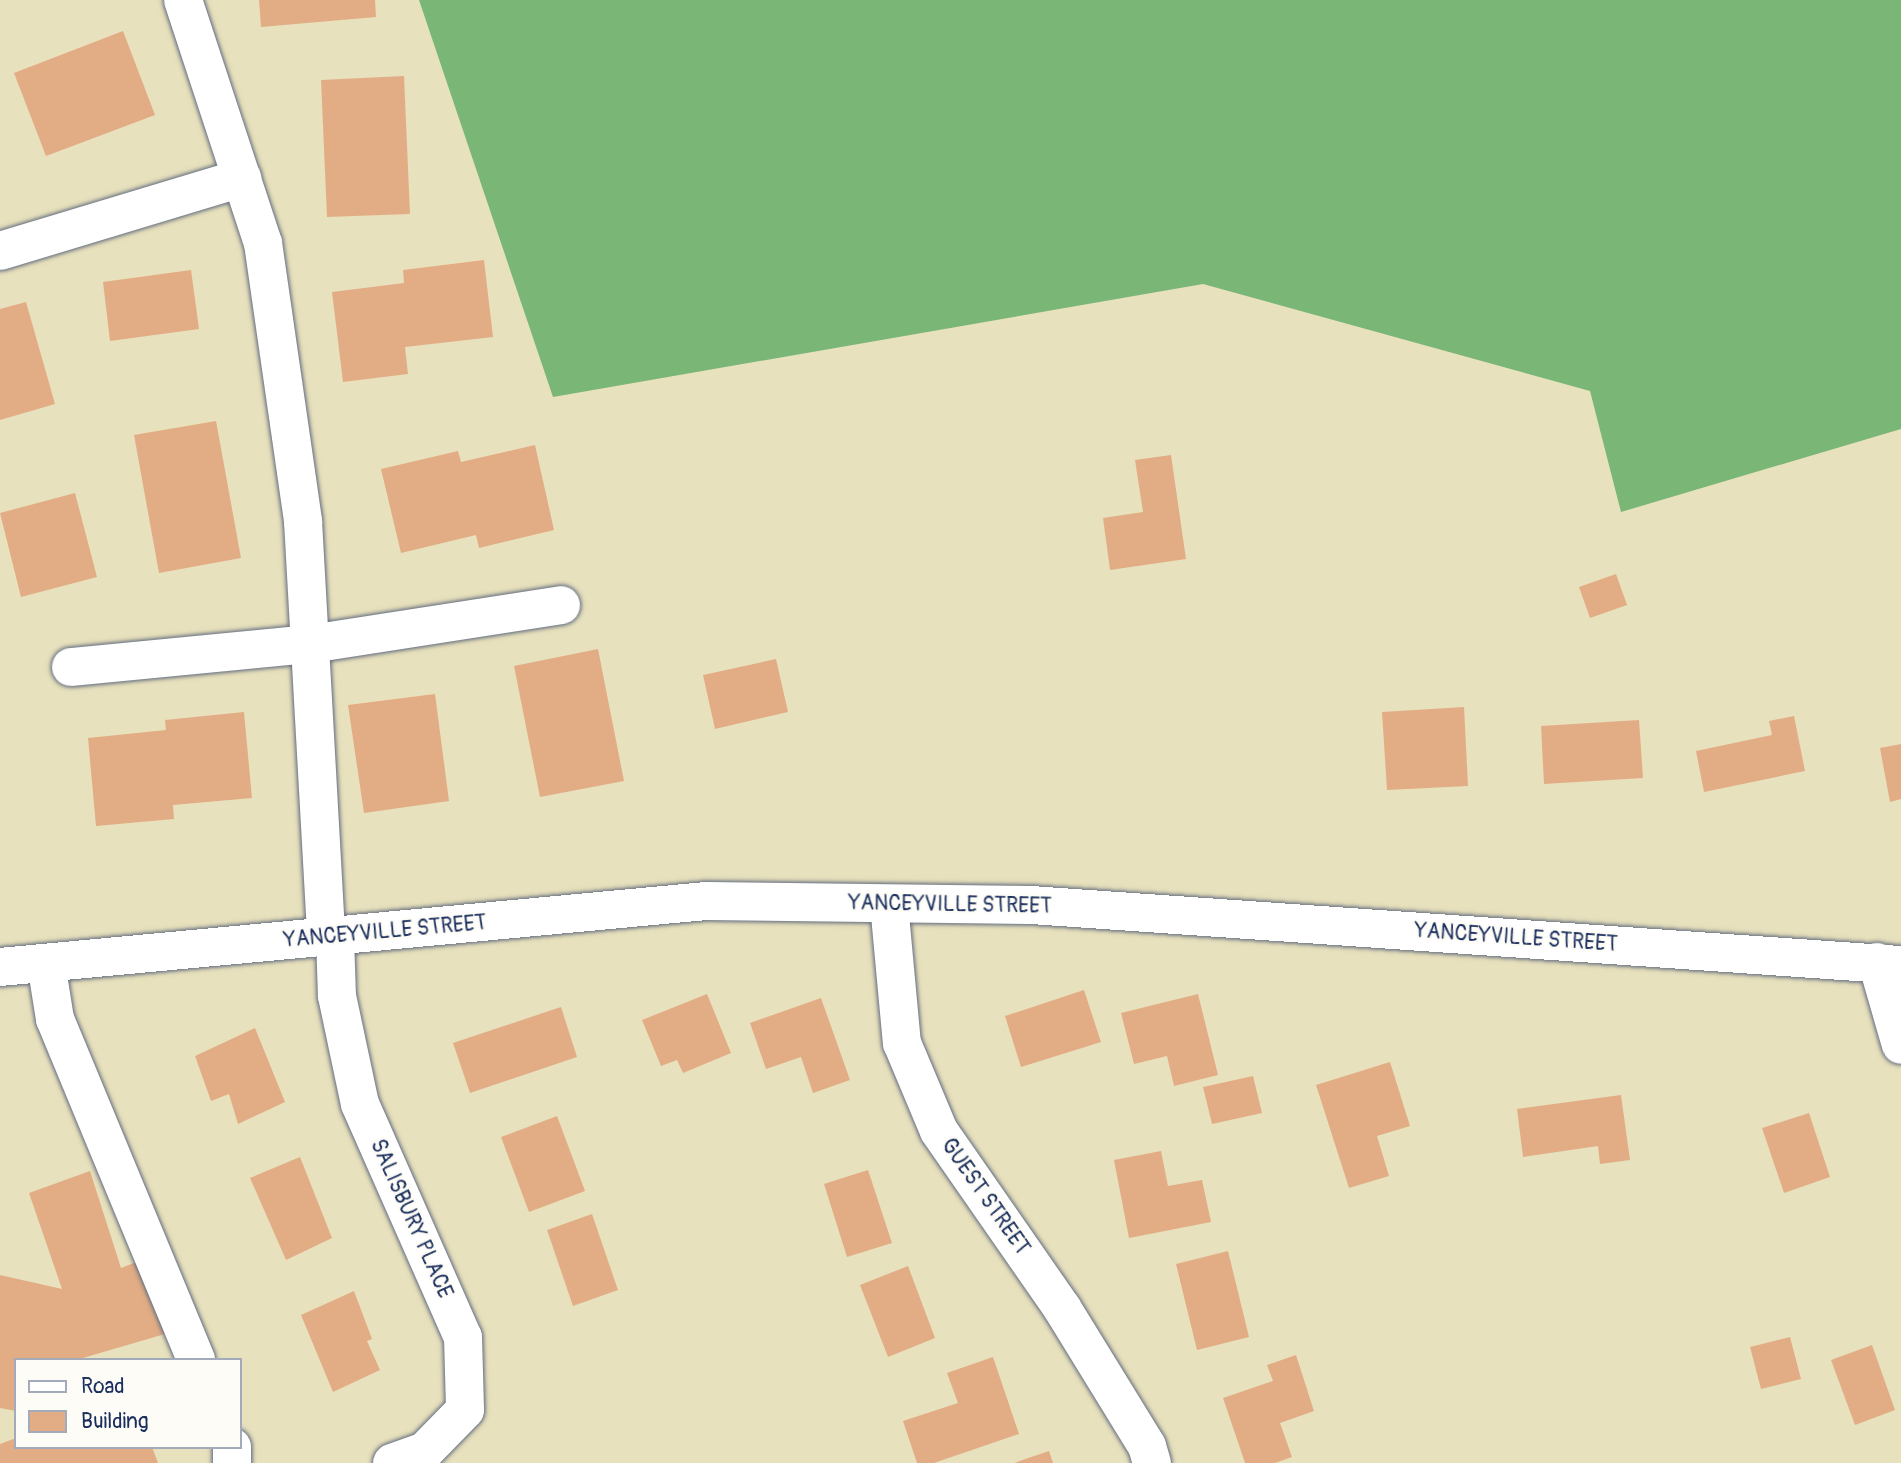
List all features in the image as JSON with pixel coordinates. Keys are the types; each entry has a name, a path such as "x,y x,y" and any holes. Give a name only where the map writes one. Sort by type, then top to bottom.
{"main road":[{"name":"SALISBURY PLACE","path":"183,0 263,243 303,522 330,938 337,996 360,1104 463,1337 465,1410 425,1451 392,1463"},
{"path":"0,251 242,178"},
{"path":"71,667 310,644 561,605"},
{"name":"YANCEYVILLE STREET","path":"0,967 706,901 1044,906 1889,964"},
{"name":"GUEST STREET","path":"889,904 902,1043 939,1131 1062,1308 1147,1447 1152,1463"},
{"path":"46,963 54,1019 195,1358"},
{"path":"1889,964 1901,1045"}],"green space":[{"path":"419,0 1901,0 1901,429 1621,512 1590,391 1203,284 553,397"}],"building":[{"path":"259,0 375,0 376,17 261,27"},
{"path":"123,31 155,115 46,156 14,73"},
{"path":"404,76 410,214 327,217 321,80"},
{"path":"484,260 493,337 405,347 408,374 343,382 332,292 404,283 403,270"},
{"path":"191,270 199,329 110,341 103,282"},
{"path":"26,302 55,404 0,420 0,309"},
{"path":"216,421 241,558 159,573 134,435"},
{"path":"535,445 554,530 479,548 476,535 401,553 381,469 458,451 461,462"},
{"path":"1171,455 1186,559 1110,570 1103,518 1143,512 1135,460"},
{"path":"75,493 97,577 21,597 0,513"},
{"path":"1616,574 1627,605 1590,618 1579,587"},
{"path":"598,649 624,781 540,797 514,666"},
{"path":"776,659 788,712 715,729 703,675"},
{"path":"435,694 449,801 364,813 348,705"},
{"path":"1464,707 1468,786 1387,790 1382,712"},
{"path":"244,712 252,798 173,805 174,819 96,826 88,738 166,730 165,720"},
{"path":"1794,716 1805,771 1704,792 1696,751 1772,735 1769,721"},
{"path":"1639,720 1643,778 1544,784 1541,726"},
{"path":"1901,744 1901,799 1890,802 1880,748"},
{"path":"1084,990 1101,1042 1021,1067 1005,1016"},
{"path":"707,994 731,1053 683,1073 677,1060 661,1066 642,1020"},
{"path":"1198,994 1218,1075 1174,1086 1167,1056 1134,1064 1121,1013"},
{"path":"821,998 850,1080 813,1093 801,1057 766,1069 750,1023"},
{"path":"561,1007 577,1057 470,1093 453,1043"},
{"path":"255,1028 285,1102 238,1124 229,1094 211,1101 195,1056"},
{"path":"1390,1062 1410,1126 1377,1136 1389,1176 1349,1188 1316,1085"},
{"path":"1253,1076 1262,1113 1212,1124 1203,1087"},
{"path":"1621,1095 1630,1160 1600,1164 1598,1146 1523,1157 1517,1109"},
{"path":"1809,1113 1830,1177 1784,1193 1762,1128"},
{"path":"557,1116 585,1191 529,1212 501,1137"},
{"path":"1161,1151 1168,1186 1202,1180 1211,1222 1129,1238 1114,1160"},
{"path":"300,1157 332,1238 286,1260 250,1178"},
{"path":"868,1170 892,1243 847,1257 824,1184"},
{"path":"90,1171 121,1268 142,1260 165,1334 83,1358 14,1358 14,1411 0,1408 0,1275 62,1289 29,1193"},
{"path":"592,1214 618,1290 573,1306 547,1230"},
{"path":"1228,1251 1249,1337 1197,1350 1176,1264"},
{"path":"908,1266 935,1338 888,1357 860,1285"},
{"path":"354,1291 372,1339 367,1341 380,1370 333,1392 301,1315"},
{"path":"1790,1337 1801,1379 1761,1389 1750,1347"},
{"path":"1872,1345 1895,1410 1855,1425 1831,1360"},
{"path":"1296,1355 1314,1411 1280,1423 1292,1457 1275,1463 1245,1463 1223,1398 1273,1381 1267,1365"},
{"path":"993,1357 1019,1434 934,1463 917,1463 903,1421 958,1403 947,1373"},
{"path":"14,1439 14,1449 153,1449 158,1463 0,1463 0,1444"},
{"path":"1049,1451 1053,1463 1014,1463"}]}
